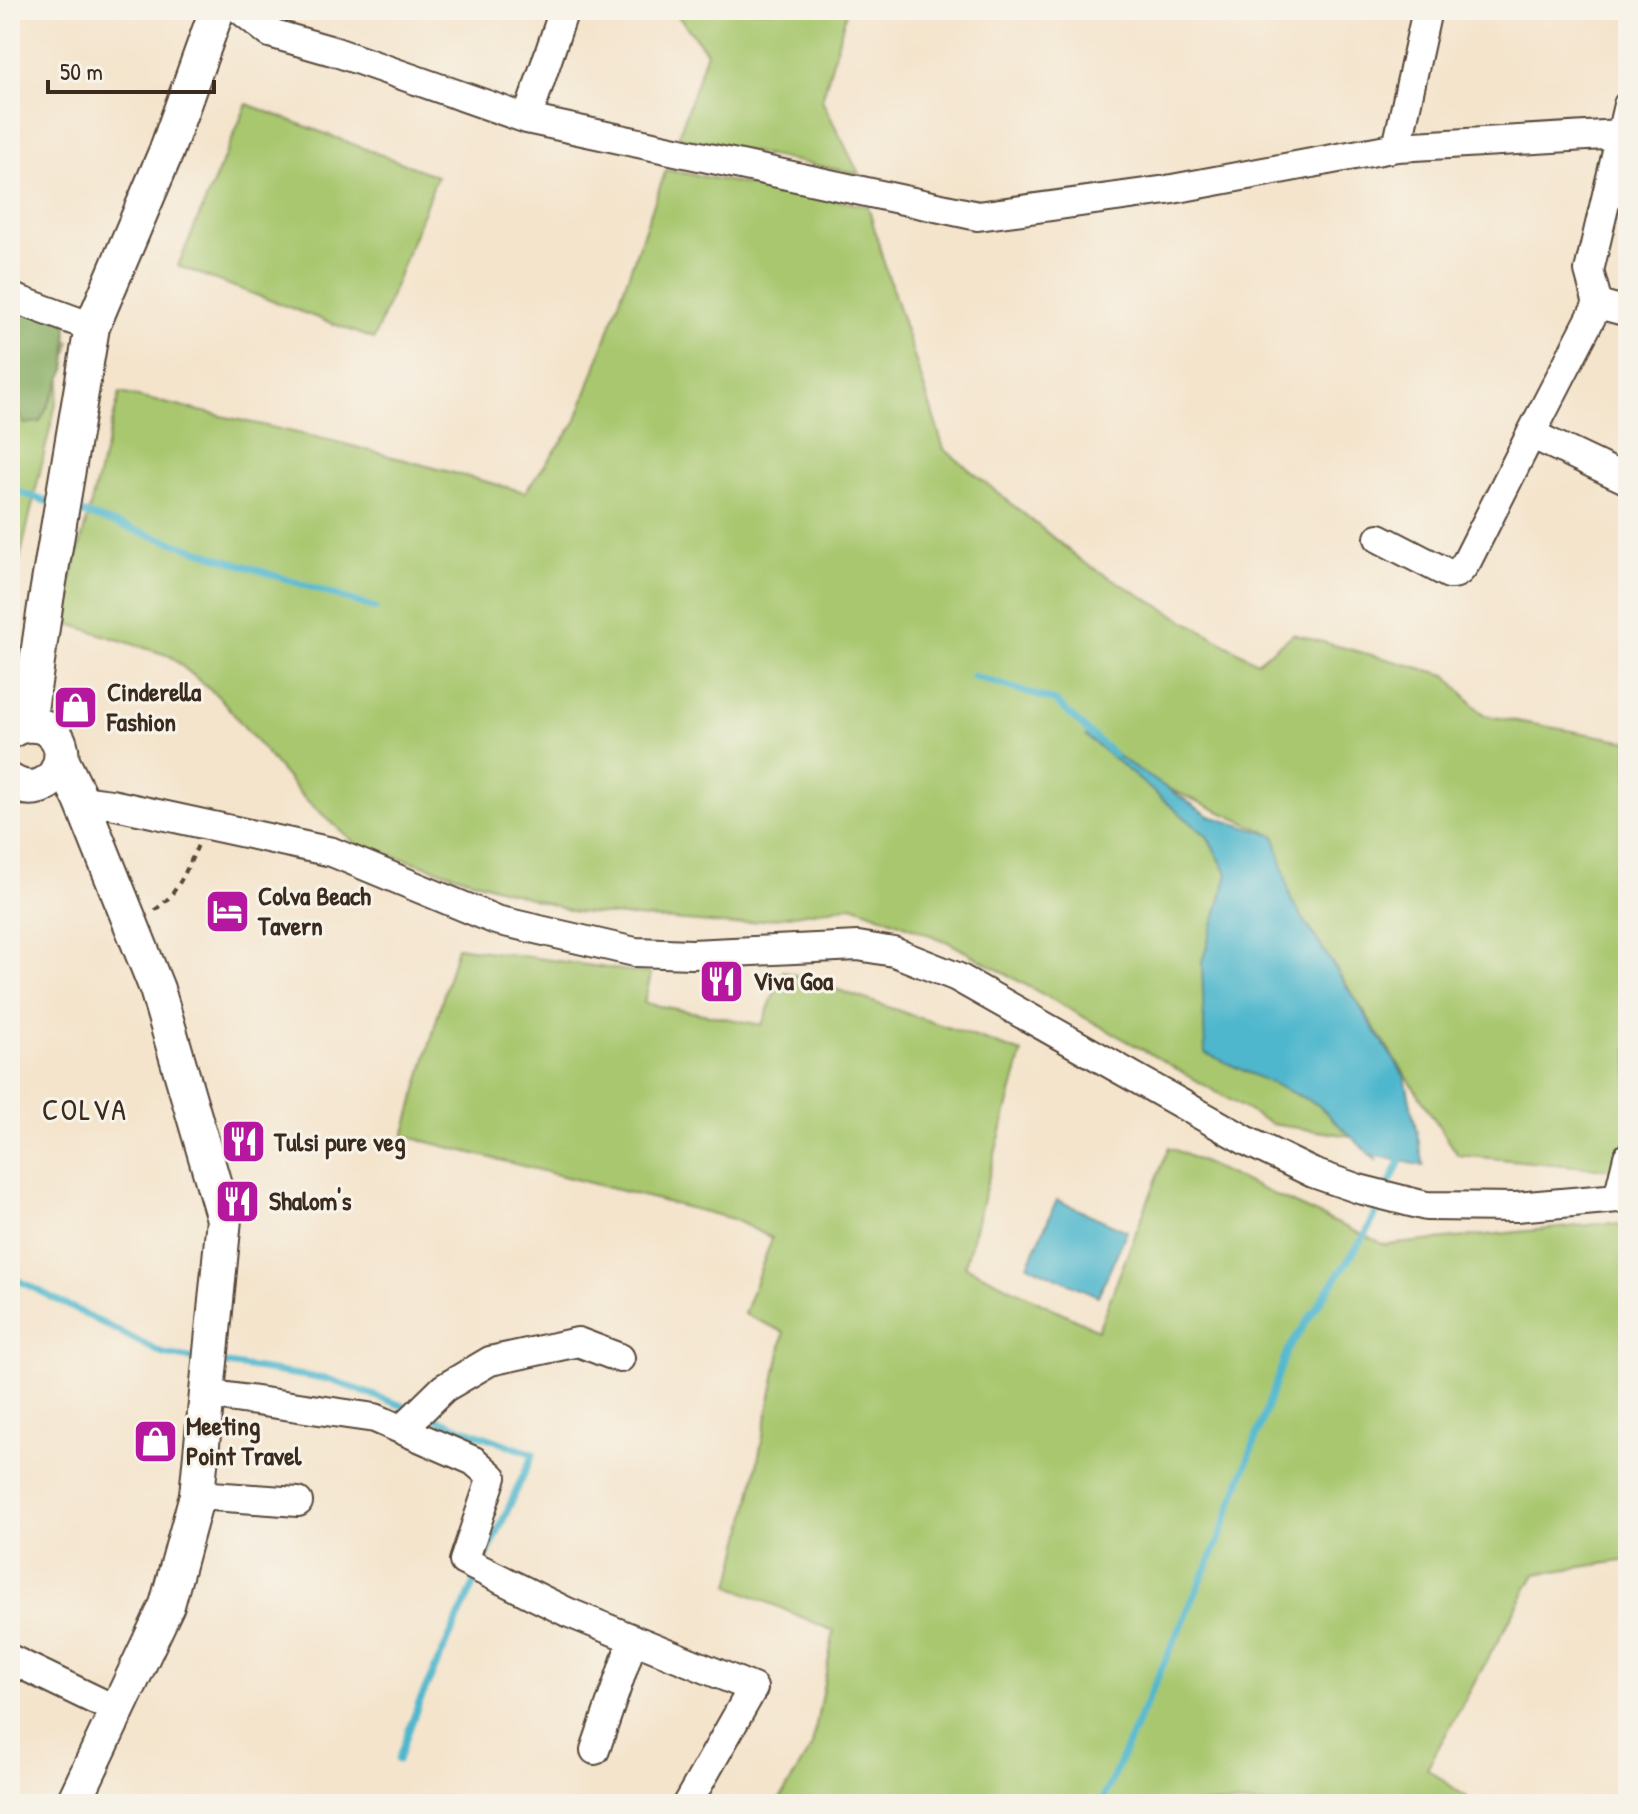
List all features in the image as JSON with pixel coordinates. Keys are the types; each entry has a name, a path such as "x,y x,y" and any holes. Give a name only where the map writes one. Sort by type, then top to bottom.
{"main road":[{"path":"25,784 54,777 61,759 61,748 49,730 38,725 19,728 46,600 92,327 166,152 217,10"},
{"path":"61,759 81,800 157,989 224,1219 197,1495 167,1605 73,1804"},
{"path":"25,784 81,800"}],"street":[{"path":"241,10 270,33 336,52 527,119 978,216 1167,190 1397,147 1621,134"},
{"path":"527,119 564,10"},
{"path":"1397,147 1427,10"},
{"path":"1379,538 1449,574 1459,572 1467,561 1598,304 1589,271 1628,105"},
{"path":"10,297 92,327"},
{"path":"1598,304 1628,312"},
{"path":"1531,434 1628,480"},
{"path":"81,800 332,852 496,920 635,952 692,954 858,946 894,952 957,977 1247,1141 1313,1173 1359,1189 1426,1206 1516,1207 1623,1199 1628,1157"},
{"path":"402,1429 444,1388 490,1361 578,1342 620,1358"},
{"path":"207,1394 375,1418 474,1461 492,1477 464,1561 567,1612 753,1688 687,1804"},
{"path":"197,1495 298,1502"},
{"path":"595,1750 633,1639"},
{"path":"10,1659 118,1711"}],"path":[{"path":"131,925 168,901 208,825"}],"green space":[{"path":"673,10 847,10 822,100 859,174 678,137 707,52"},
{"path":"247,104 437,176 374,339 178,266"},
{"path":"666,170 868,206 944,449 1083,562 1257,662 1293,634 1446,675 1483,715 1628,741 1628,1171 1458,1155 1291,900 1275,836 1136,774 1207,836 1228,875 1202,962 1206,1053 1317,1104 1351,1136 1271,1124 948,942 853,905 734,925 575,912 356,844 302,796 221,699 170,656 60,621 120,393 337,442 525,492 576,422"},
{"path":"10,301 67,323 66,369 40,422 24,424 13,399 10,384"},
{"path":"10,319 70,342 10,601"},
{"path":"457,947 651,974 644,1003 762,1025 783,971 1022,1053 965,1266 1098,1330 1169,1147 1385,1245 1608,1223 1628,1226 1628,1560 1535,1574 1427,1768 1475,1804 777,1804 812,1746 834,1631 730,1586 784,1332 744,1314 772,1238 733,1219 404,1136"}],"water":[{"path":"1085,735 1210,816 1275,836 1291,900 1405,1077 1424,1166 1373,1155 1377,1161 1317,1104 1205,1053 1202,962 1228,875 1207,836"},
{"path":"1057,1200 1127,1231 1098,1296 1028,1265"}],"waterway":[{"path":"10,483 19,492 54,504"},
{"path":"70,509 375,608"},
{"path":"973,676 1055,701 1114,755"},
{"path":"1386,1191 1400,1161 1399,1154"},
{"path":"1101,1804 1219,1540 1287,1351 1367,1232 1381,1202"},
{"path":"10,1276 163,1354 201,1360"},
{"path":"221,1363 331,1380 414,1410"},
{"path":"425,1415 533,1454 483,1564"},
{"path":"398,1760 418,1705 478,1576"}],"place":[{"name":"Cinderella Fashion","path":"76,707"},
{"name":"Colva Beach Tavern","path":"227,911"},
{"name":"Viva Goa","path":"722,981"},
{"name":"Tulsi pure veg","path":"243,1142"},
{"name":"Shalom's","path":"238,1201"},
{"name":"Meeting Point Travel","path":"155,1441"}],"district":[{"name":"COLVA","path":"85,1110"}]}
